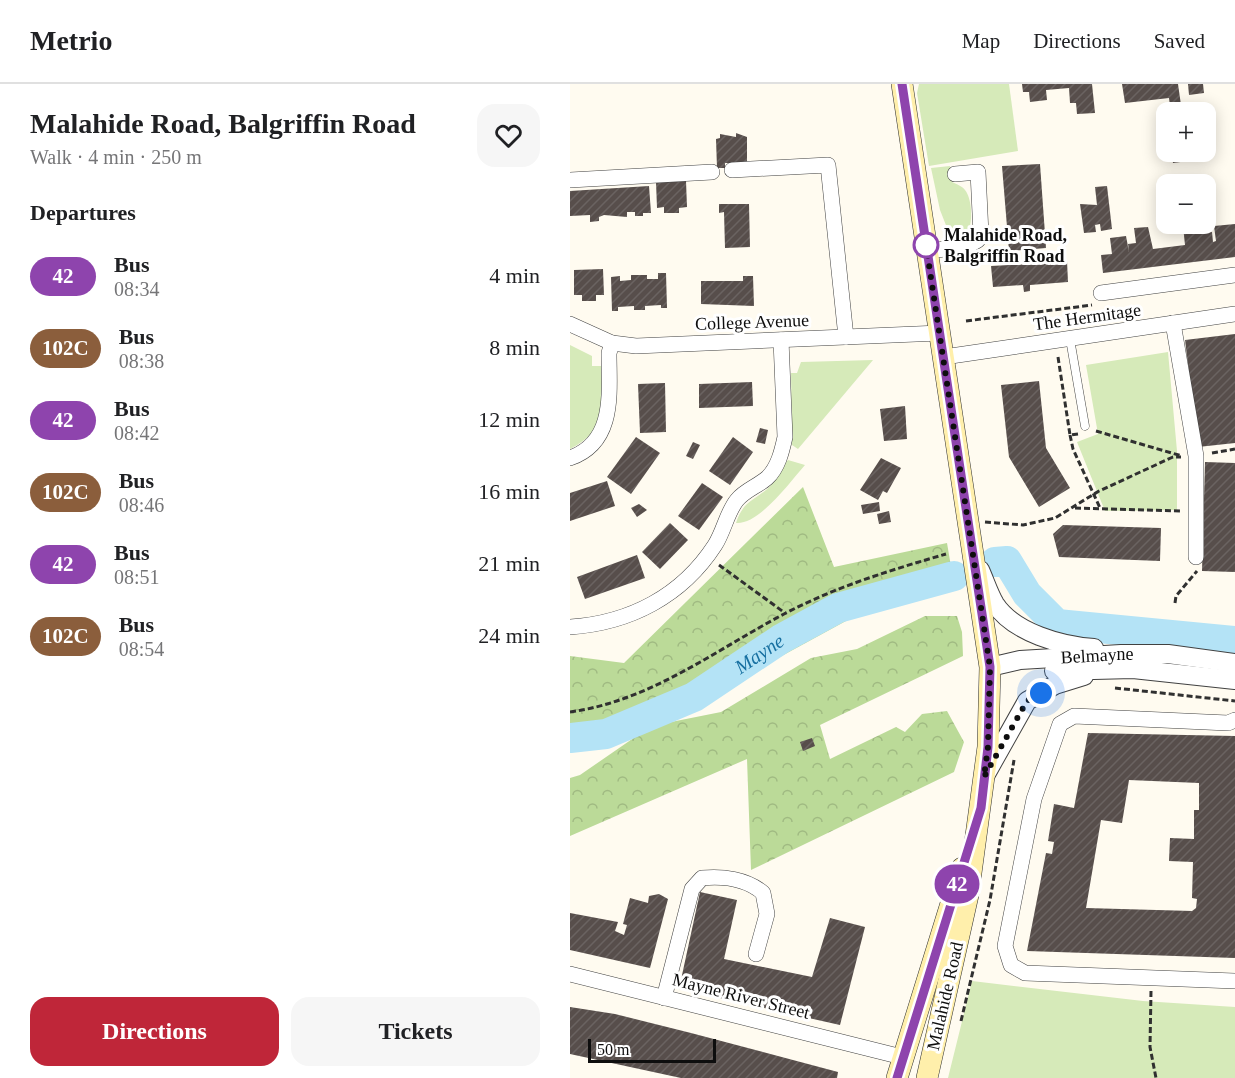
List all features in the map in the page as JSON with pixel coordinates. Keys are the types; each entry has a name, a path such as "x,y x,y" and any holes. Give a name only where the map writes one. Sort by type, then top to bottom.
{"main road":[{"name":"Malahide Road","path":"902,84 990,667 988,747 968,895 927,1078"},
{"name":"Malahide Road","path":"897,1078 981,808"}],"street":[{"path":"732,170 828,165 846,337"},
{"path":"570,180 712,172"},
{"path":"926,251 966,247 978,240 981,234 978,172 955,174"},
{"path":"1101,293 1235,275"},
{"name":"The Hermitage","path":"944,357 1235,314"},
{"path":"1173,323 1196,456 1196,557"},
{"name":"College Avenue","path":"570,324 612,343 636,346 940,333"},
{"path":"570,627 598,625 657,603 682,582 706,556 723,531 738,499 767,478 782,452 784,437 782,340"},
{"path":"570,458 588,449 600,435 607,421 609,353 612,343"},
{"path":"973,554 996,605 1022,626 1050,641 1078,647 1168,654"},
{"name":"Belmayne","path":"990,667 1020,660 1168,654 1235,663"},
{"name":"Belmayne","path":"990,667 1020,672 1133,669 1235,680"},
{"path":"984,777 1027,701 1055,685 1077,677 1133,669"},
{"path":"1235,720 1228,723 1074,716 1066,719 1060,726 1034,799 1005,946 1011,965 1025,973 1235,981"},
{"path":"664,998 692,889 702,878 738,880 754,885 763,893 767,914 756,954"},
{"name":"Mayne River Street","path":"570,974 902,1057"}],"lane":[{"path":"1063,340 1085,430"}],"path":[{"path":"966,321 1097,304 1101,293"},
{"path":"1063,340 1073,449 1100,509"},
{"path":"968,525 992,521 1023,525 1046,521 1093,495 1173,457 1186,457 1100,431 1085,430 1070,435"},
{"path":"1196,456 1235,449"},
{"path":"1073,508 1196,511"},
{"path":"570,712 596,709 665,683 785,613 869,576 946,554"},
{"path":"706,556 785,613"},
{"path":"1175,603 1176,596 1197,571 1196,557"},
{"path":"1151,978 1149,1047 1156,1078"}],"green space":[{"path":"919,84 1009,84 1018,151 929,166 917,93"},
{"path":"950,166 952,182 964,189 970,200 970,228 964,238 951,238 940,210 931,168"},
{"path":"570,345 592,356 592,366 601,366 602,404 601,414 592,433 570,449"},
{"path":"1168,352 1177,451 1177,510 1105,511 1077,442 1098,434 1086,365"},
{"path":"873,360 798,449 792,445 791,373 797,373 801,362"},
{"path":"788,460 805,465 764,510 745,522 736,523 747,504 772,484"},
{"path":"803,487 834,567 947,543 954,584 868,609 745,676 676,692 669,707 606,740 570,747 570,656 624,663"},
{"path":"925,616 957,616 962,632 963,656 820,725 830,759 896,727 905,732 922,714 947,711 964,742 954,772 751,870 747,759 570,836 570,778 580,775 651,726 721,712 811,658 857,649"},
{"path":"972,981 1143,1001 1235,1007 1235,1078 948,1078"}],"building":[{"path":"1022,84 1092,84 1095,113 1077,114 1076,103 1070,103 1069,88 1046,90 1047,100 1030,102 1029,92 1023,92"},
{"path":"1122,84 1178,84 1181,102 1170,102 1169,98 1125,103"},
{"path":"1188,84 1203,84 1204,93 1189,95"},
{"path":"736,133 747,137 747,167 740,163 725,163 725,168 717,168 716,139 720,138 720,134 736,137"},
{"path":"1040,164 1046,248 1009,251 1002,166"},
{"path":"686,181 687,207 679,208 679,213 664,213 664,207 657,208 656,182"},
{"path":"649,186 651,213 635,216 635,212 627,212 627,217 604,215 599,217 599,221 590,222 590,215 570,216 570,191"},
{"path":"1107,186 1112,229 1101,231 1100,224 1095,225 1096,232 1084,233 1080,204 1097,205 1095,187"},
{"path":"719,204 749,204 750,247 725,248 724,212 719,213"},
{"path":"1235,224 1235,257 1103,273 1101,255 1112,254 1110,238 1126,236 1129,252 1128,244 1136,243 1134,228 1148,227 1153,249 1185,245 1184,234 1212,234 1213,242 1216,241 1216,226"},
{"path":"1053,253 1054,262 1067,261 1068,282 1030,285 1030,291 1024,292 1023,285 993,287 991,266 1030,264 1029,255"},
{"path":"603,269 604,295 596,295 596,301 582,301 582,295 574,295 574,270"},
{"path":"658,273 666,273 667,308 661,308 661,305 645,306 645,310 634,310 634,306 618,307 618,311 612,311 611,277 620,276 620,281 631,280 631,275 647,275 647,279 658,279"},
{"path":"743,276 753,276 754,306 701,304 701,281 743,281"},
{"path":"1235,334 1235,443 1198,447 1185,340"},
{"path":"1039,381 1046,448 1070,488 1039,507 1009,457 1001,385"},
{"path":"752,382 753,406 699,408 699,384"},
{"path":"665,383 666,432 640,433 638,384"},
{"path":"905,406 907,439 884,441 880,409"},
{"path":"760,428 768,430 765,444 756,442"},
{"path":"636,437 660,453 631,494 607,477"},
{"path":"733,437 753,452 730,485 709,471"},
{"path":"693,442 700,445 693,459 686,456"},
{"path":"881,458 901,468 887,493 883,491 878,500 860,490"},
{"path":"1205,462 1235,463 1235,572 1202,571"},
{"path":"607,481 615,506 570,521 570,493"},
{"path":"702,483 723,497 699,530 678,516"},
{"path":"879,502 880,511 863,514 861,505"},
{"path":"639,504 647,510 637,517 631,508"},
{"path":"889,511 891,522 879,524 877,514"},
{"path":"670,523 688,540 660,569 642,552"},
{"path":"1063,525 1161,528 1160,561 1059,557 1053,534"},
{"path":"637,555 645,578 585,599 577,577"},
{"path":"1088,733 1235,736 1235,958 1027,951 1046,853 1052,854 1054,842 1048,841 1054,804 1074,808","holes":["1129,780 1199,783 1199,810 1194,810 1194,839 1170,838 1169,861 1193,862 1192,898 1197,899 1196,908 1192,911 1086,908 1101,820 1122,823"]},
{"path":"812,738 815,746 803,751 800,742"},
{"path":"700,892 737,900 724,959 812,977 830,918 865,927 840,1025 679,989"},
{"path":"659,894 668,899 650,968 570,950 570,913 618,922 615,931 624,935 627,925 623,924 630,898 648,903 649,896"},
{"path":"570,1007 615,1014 838,1072 837,1078 681,1078 570,1054"}],"waterway":[{"name":"Mayne","path":"995,562 1007,561 1027,594 1057,624 1235,641"},
{"name":"Mayne","path":"570,738 606,734 694,697 781,639 838,608 954,576"}],"bus line":[{"name":"42","path":"897,1078 981,808 988,747 990,698 990,667 902,84"}],"place":[{"name":"Malahide Road, Balgriffin Road","path":"926,245"}],"route":[{"path":"926,245 990,667 988,747 984,777 1027,701 1041,693"}]}
